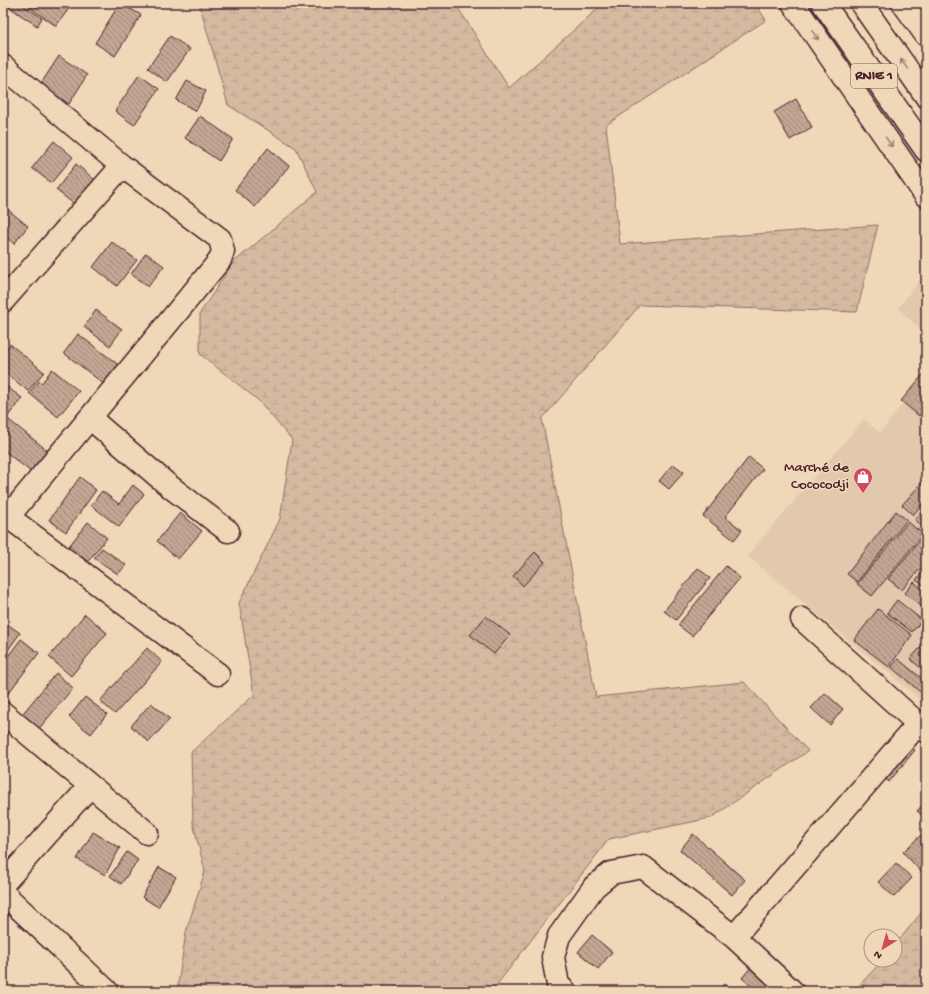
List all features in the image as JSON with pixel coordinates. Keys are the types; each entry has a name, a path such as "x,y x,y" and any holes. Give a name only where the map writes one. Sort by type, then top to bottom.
{"main road":[{"path":"793,3 926,196"},
{"name":"RNIE 1","path":"823,3 926,150"},
{"name":"RNIE 1","path":"861,3 926,96"},
{"path":"903,3 926,35"},
{"path":"4,68 122,166 220,239 223,251 220,260 91,419 5,515 218,674"},
{"path":"3,301 122,166"},
{"path":"91,419 168,485 228,531"},
{"path":"734,937 922,727 802,619"},
{"path":"3,714 147,833"},
{"path":"3,884 90,786"},
{"path":"565,991 558,985 553,957 559,936 594,887 610,873 643,866 734,937 792,991"},
{"path":"3,893 107,991"}],"shaded area":[{"path":"926,272 926,335 898,308"},
{"name":"Marché de Cococodji","path":"926,373 926,704 747,556 864,419 880,433"}],"green space":[{"path":"199,3 455,3 509,88 604,3 755,3 766,20 606,125 620,244 878,225 857,312 640,305 542,419 596,697 744,682 808,751 711,818 609,839 492,991 177,991 186,932 205,871 193,823 191,752 254,695 239,603 280,519 292,440 259,401 200,354 200,313 233,263 317,192 296,148 228,105"},
{"path":"926,907 926,991 854,991 876,968 903,968 903,935"}],"building":[{"path":"3,3 20,3 42,18 37,26"},
{"path":"30,3 73,3 56,26 28,6"},
{"path":"120,3 141,15 115,56 95,43"},
{"path":"170,36 190,49 167,82 148,68"},
{"path":"59,56 87,75 69,104 40,85"},
{"path":"139,75 159,89 134,125 115,111"},
{"path":"187,81 206,91 196,111 176,100"},
{"path":"796,99 812,127 790,140 774,112"},
{"path":"200,116 233,139 219,161 185,138"},
{"path":"54,141 73,157 51,183 32,168"},
{"path":"268,148 289,166 255,207 235,190"},
{"path":"76,164 95,180 74,204 56,190"},
{"path":"7,209 28,226 14,244 3,235 3,214"},
{"path":"112,242 137,260 117,286 93,267"},
{"path":"146,253 164,266 148,287 131,274"},
{"path":"96,310 122,329 110,346 84,327"},
{"path":"78,334 124,369 109,388 64,353"},
{"path":"10,344 44,372 28,391 3,371 3,354"},
{"path":"52,369 79,391 58,417 29,393 39,381 42,383"},
{"path":"926,371 926,408 919,416 901,401"},
{"path":"3,384 22,398 3,423 4,401"},
{"path":"9,420 52,454 35,475 3,450 3,428"},
{"path":"749,457 763,469 725,517 742,530 734,540 703,516"},
{"path":"673,464 684,472 669,489 659,481"},
{"path":"80,477 96,490 66,532 49,520"},
{"path":"926,478 926,500 913,515 902,505"},
{"path":"133,485 144,494 119,527 91,505 102,491 119,504"},
{"path":"926,506 926,529 915,520"},
{"path":"896,511 907,520 857,582 847,574"},
{"path":"180,513 202,531 178,559 157,541"},
{"path":"88,522 107,538 85,565 66,550"},
{"path":"908,522 923,534 872,596 857,584"},
{"path":"922,538 926,541 926,562 902,590 888,579"},
{"path":"102,548 126,565 118,574 94,558"},
{"path":"535,552 545,562 523,586 513,576"},
{"path":"726,566 740,578 692,636 678,625"},
{"path":"926,567 926,587 916,580"},
{"path":"698,568 710,578 676,620 664,611"},
{"path":"914,582 926,592 926,610 905,593"},
{"path":"897,600 922,620 912,632 887,613"},
{"path":"878,609 912,635 889,667 854,640"},
{"path":"85,614 107,633 71,676 49,657"},
{"path":"486,616 510,635 494,654 470,635"},
{"path":"3,621 20,633 8,650 3,646"},
{"path":"21,639 39,653 3,700 3,663"},
{"path":"147,648 162,662 115,714 100,701"},
{"path":"920,648 926,653 926,672 910,659"},
{"path":"898,659 926,682 926,697 891,667"},
{"path":"56,673 73,688 32,737 15,723"},
{"path":"825,693 843,709 830,725 811,708"},
{"path":"85,697 107,714 91,734 69,717"},
{"path":"151,703 170,719 149,742 131,726"},
{"path":"906,743 915,750 889,782 880,774"},
{"path":"926,801 926,818 917,811"},
{"path":"93,832 120,848 105,875 77,859"},
{"path":"693,834 745,880 732,895 680,850"},
{"path":"922,834 926,838 925,876 903,852"},
{"path":"127,852 138,860 121,884 110,876"},
{"path":"896,863 912,878 894,897 878,882"},
{"path":"159,867 176,877 158,907 142,897"},
{"path":"592,935 612,952 598,969 578,952"},
{"path":"752,966 781,991 757,991 742,978"},
{"path":"724,984 732,991 718,991"}],"place":[{"name":"Marché de Cococodji","path":"863,494"}]}
